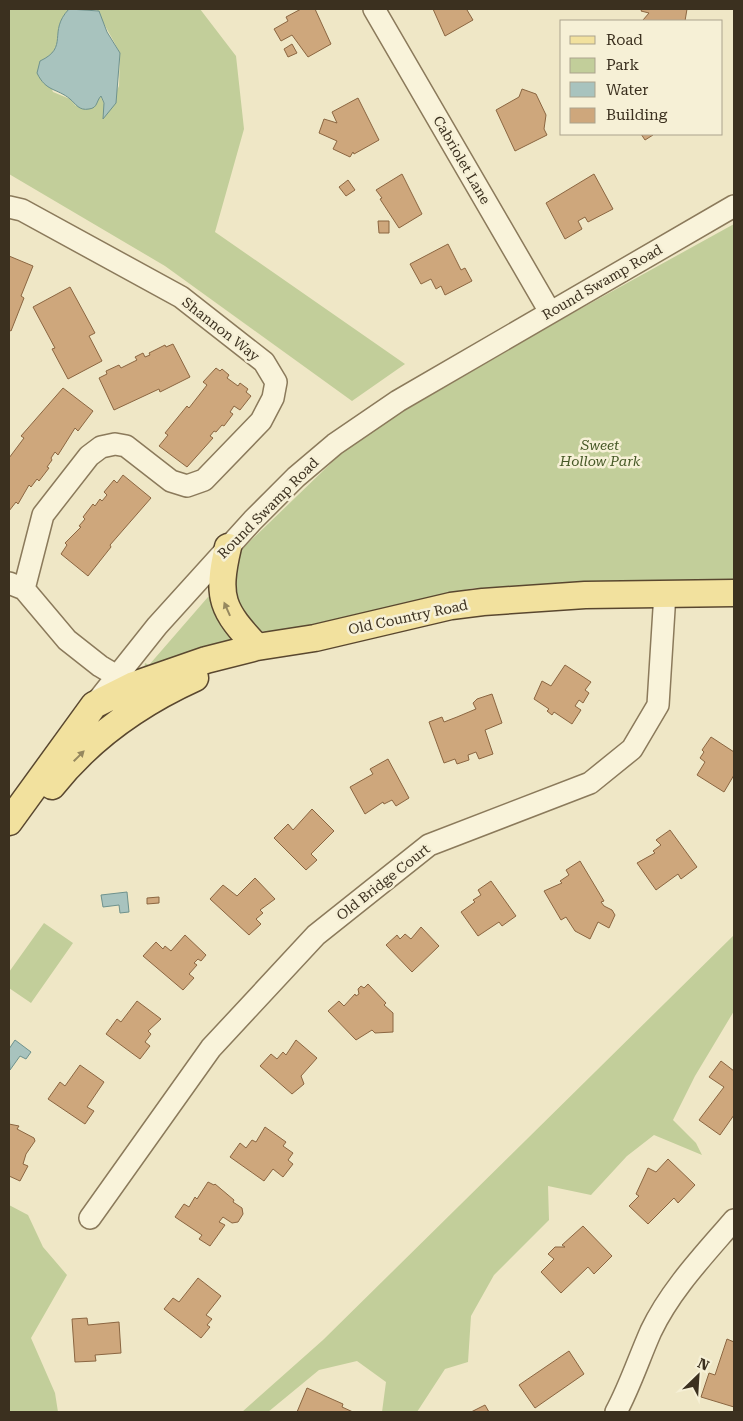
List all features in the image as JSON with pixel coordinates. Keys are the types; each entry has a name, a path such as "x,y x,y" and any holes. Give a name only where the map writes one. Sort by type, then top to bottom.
{"main road":[{"path":"228,548 222,577 223,599 230,616 257,647"},
{"name":"Old Country Road","path":"9,822 94,705 125,681 257,647 315,638 420,613 475,603 548,597 664,593 734,593"},
{"path":"9,828 44,797 71,764 95,740 163,694 194,678 264,657 315,638"}],"street":[{"name":"Cabriolet Lane","path":"374,9 550,312"},
{"name":"Round Swamp Road","path":"125,681 157,626 228,548 296,477 355,429 398,400 734,206"},
{"name":"Shannon Way","path":"9,207 30,214 181,297 264,362 276,382 273,398 261,421 204,480 187,486 171,481 126,446 115,444 102,447 89,456 43,514 17,586"},
{"path":"17,586 67,640 125,681 163,694"},
{"name":"Old Bridge Court","path":"90,1218 210,1048 316,935 429,845 590,783 632,749 658,706 664,593"},
{"path":"616,1412 631,1385 652,1330 683,1280 734,1220"}],"green space":[{"path":"9,9 69,9 59,25 57,44 54,50 49,56 40,61 53,92 70,99 76,106 98,99 100,95 104,104 103,119 119,86 120,53 96,9 200,9 236,56 244,129 215,232 405,364 352,401 165,266 9,174"},
{"name":"Sweet Hollow Park","path":"734,224 734,585 473,588 293,633 278,634 266,632 251,624 229,585 238,553 356,439 562,319"},
{"path":"214,594 237,634 232,643 144,669 145,663 149,665 208,597"},
{"path":"44,923 73,943 31,1003 9,988 9,972"},
{"path":"734,935 734,1011 695,1076 673,1120 696,1143 702,1155 654,1135 627,1156 591,1195 548,1186 549,1220 494,1275 471,1316 468,1362 445,1369 417,1412 382,1412 386,1382 357,1361 319,1370 268,1412 242,1412 323,1340"},
{"path":"9,1205 28,1215 43,1247 67,1275 31,1338 55,1393 58,1412 9,1412"}],"water":[{"path":"69,9 99,11 107,32 120,53 116,103 103,119 104,103 101,96 94,107 83,109 44,84 37,73 40,61 49,56 57,44 59,25"},
{"path":"127,892 129,912 120,913 119,905 103,907 101,895"},
{"path":"15,1040 31,1052 26,1059 20,1056 10,1070 9,1049"}],"building":[{"path":"301,9 315,9 331,44 308,57 292,35 281,41 274,29 288,21 286,17"},
{"path":"433,9 468,9 473,20 445,36"},
{"path":"642,9 687,9 685,20 643,20 649,13 641,11"},
{"path":"292,44 297,53 288,57 284,49"},
{"path":"522,89 536,94 546,115 544,129 547,135 515,151 496,110 519,97"},
{"path":"358,98 379,140 354,154 353,152 350,157 333,149 337,141 319,133 324,119 337,123 332,112"},
{"path":"642,135 653,135 645,140"},
{"path":"402,174 422,214 399,228 376,190"},
{"path":"594,174 613,209 588,222 585,217 578,221 582,229 565,239 546,203"},
{"path":"348,180 355,190 346,196 339,187"},
{"path":"378,221 389,221 389,233 379,233"},
{"path":"448,244 461,270 465,268 472,281 445,295 441,286 436,289 431,279 421,284 410,264"},
{"path":"9,256 33,266 21,296 24,298 11,331 9,330"},
{"path":"70,287 95,333 89,336 102,361 68,379 52,349 55,348 33,307"},
{"path":"173,344 190,377 160,392 159,389 114,410 99,378 107,374 106,371 119,365 121,368 137,360 135,357 143,353 145,357 165,345 166,347"},
{"path":"216,368 220,371 222,369 229,375 227,378 238,386 240,383 248,389 246,392 251,396 240,410 234,406 230,412 233,414 224,426 222,425 216,432 214,431 210,436 213,438 187,467 159,446 168,435 165,433 187,406 189,408 207,385 203,382"},
{"path":"63,388 93,411 78,431 75,428 58,455 55,452 47,467 49,468 39,481 37,479 31,487 29,485 18,504 16,502 9,511 9,458 24,438 21,436"},
{"path":"123,475 151,498 110,545 111,547 88,576 61,554 67,545 65,543 81,527 79,526 85,519 83,517 93,504 95,506 100,499 102,501 107,495 104,492 114,480 117,483"},
{"path":"565,665 591,682 585,690 589,693 583,703 579,700 575,706 581,710 572,724 554,712 552,715 547,711 549,709 534,699 542,681 551,686"},
{"path":"492,694 502,723 485,730 493,754 479,759 476,752 468,755 469,760 457,764 455,759 444,763 429,722 442,717 444,722 476,709 473,703 477,699"},
{"path":"711,737 734,752 734,775 724,792 697,775 705,762 700,758 704,752 702,750"},
{"path":"388,759 409,798 396,806 392,800 384,804 383,802 365,814 350,787 373,774 370,769"},
{"path":"312,809 334,831 311,854 317,860 306,870 274,838 288,824 293,830"},
{"path":"670,830 697,867 681,879 678,874 656,890 637,863 655,853 653,851 661,845 656,840"},
{"path":"580,861 604,901 601,902 612,910 615,915 609,928 598,922 590,939 575,931 566,917 561,920 544,891 562,883 560,881 569,875 566,870"},
{"path":"255,878 275,899 260,910 263,913 256,919 261,924 249,935 210,899 223,885 237,896"},
{"path":"491,881 516,916 502,926 499,922 478,936 461,912 475,902 473,900 481,895 478,890"},
{"path":"159,897 159,903 147,904 147,898"},
{"path":"421,927 439,946 412,972 386,945 397,935 400,939 405,934 411,939"},
{"path":"185,935 206,955 201,961 198,959 194,963 197,965 189,974 194,978 183,990 143,956 156,942 163,949 165,946 171,951"},
{"path":"368,984 386,1003 384,1005 393,1013 393,1032 375,1033 372,1030 356,1040 328,1011 339,1001 344,1006 355,994 356,996 359,994 358,989 361,986 364,988"},
{"path":"137,1001 161,1019 148,1031 151,1034 145,1042 150,1046 140,1059 106,1034 117,1019 121,1022"},
{"path":"296,1040 317,1058 301,1076 304,1084 292,1094 260,1066 271,1054 277,1059 283,1052 286,1055"},
{"path":"721,1061 734,1071 734,1115 720,1135 699,1120 724,1087 709,1077"},
{"path":"80,1065 104,1082 87,1107 94,1111 85,1124 48,1099 60,1082 65,1086"},
{"path":"9,1124 19,1126 17,1129 34,1138 35,1141 26,1154 23,1164 28,1166 20,1181 9,1176"},
{"path":"265,1127 286,1142 283,1146 293,1153 288,1160 293,1164 283,1177 273,1169 264,1181 230,1157 240,1143 246,1148 252,1140 256,1142"},
{"path":"668,1159 695,1185 678,1203 674,1198 648,1224 629,1206 639,1196 636,1194 648,1168 656,1172"},
{"path":"208,1182 215,1184 234,1200 233,1202 242,1208 243,1214 238,1222 232,1223 223,1217 219,1222 225,1225 210,1246 199,1239 202,1235 175,1217 184,1204 189,1207 195,1197 197,1199"},
{"path":"583,1226 612,1256 594,1274 588,1267 561,1293 541,1272 554,1259 548,1254 555,1247 565,1247 562,1245"},
{"path":"198,1278 221,1296 206,1315 212,1319 207,1325 210,1327 201,1338 164,1309 173,1298 179,1302"},
{"path":"87,1318 88,1325 119,1322 121,1353 95,1355 96,1361 75,1362 72,1319"},
{"path":"727,1339 734,1342 734,1407 701,1397 709,1373 715,1375"},
{"path":"569,1351 584,1374 535,1408 519,1385"},
{"path":"307,1388 343,1404 342,1407 353,1412 297,1412"},
{"path":"485,1405 489,1412 471,1412"}]}
